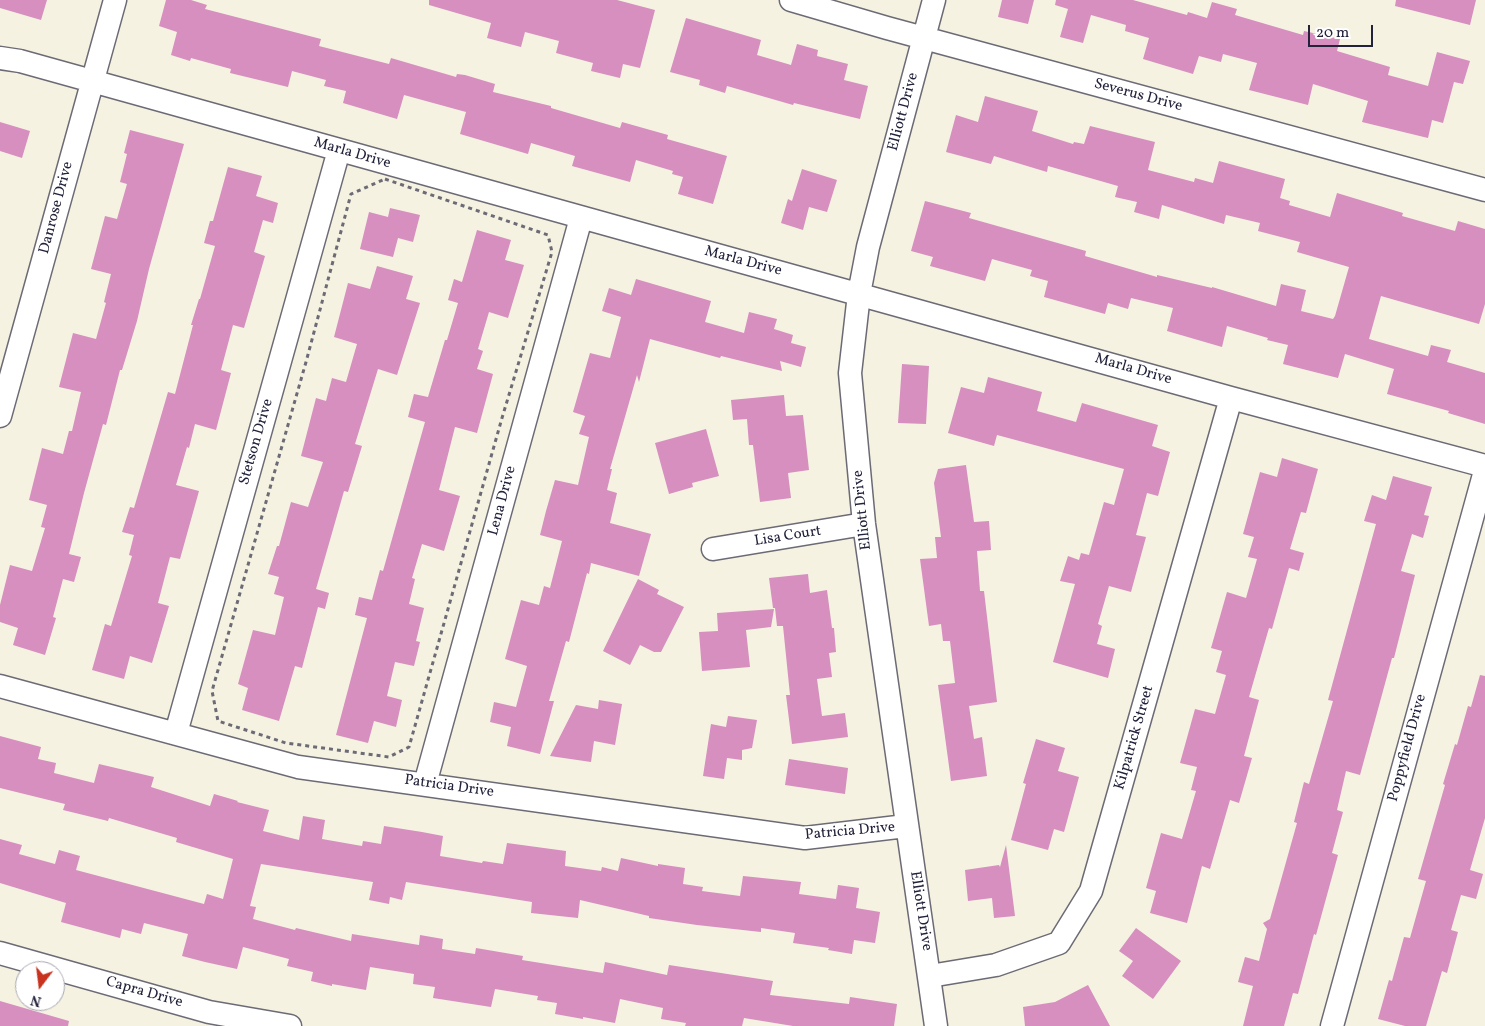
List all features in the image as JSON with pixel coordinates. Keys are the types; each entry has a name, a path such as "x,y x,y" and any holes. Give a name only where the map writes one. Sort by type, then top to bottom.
{"street":[{"name":"Danrose Drive","path":"0,416 115,0"},
{"name":"Severus Drive","path":"791,0 1485,190"},
{"name":"Elliott Drive","path":"934,0 868,247 859,294 850,373 864,524 936,1026"},
{"name":"Marla Drive","path":"0,58 20,61 1231,398 1485,466"},
{"name":"Stetson Drive","path":"176,733 339,150"},
{"name":"Lena Drive","path":"426,784 581,218"},
{"name":"Kilpatrick Street","path":"930,976 996,965 1059,943 1091,891 1231,398"},
{"name":"Poppyfield Drive","path":"1332,1026 1485,471"},
{"name":"Lisa Court","path":"713,549 864,524"},
{"name":"Patricia Drive","path":"0,686 298,767 805,838 906,826"},
{"name":"Capra Drive","path":"0,953 209,1012 290,1026"}],"path":[{"path":"385,179 548,235 552,252 502,418 409,747 390,757 380,756 286,743 218,721 212,691 306,362 351,194 385,179"}],"building":[{"path":"0,0 47,0 41,20 0,8"},
{"path":"166,0 191,0 207,5 205,9 321,39 319,46 389,64 391,58 456,77 457,74 465,75 495,84 493,92 551,106 551,108 620,128 622,122 668,135 667,139 727,156 713,204 678,194 683,177 672,174 673,171 636,160 630,182 572,166 575,156 531,143 528,154 460,134 466,112 404,95 397,119 343,103 346,91 324,86 326,80 292,71 288,87 230,73 231,69 191,58 190,61 171,55 177,32 159,26"},
{"path":"429,0 617,0 655,10 640,68 623,64 620,78 591,71 593,63 556,53 559,41 525,32 521,47 487,38 491,23 429,5"},
{"path":"1002,0 1034,0 1028,24 998,17"},
{"path":"1056,0 1133,0 1187,15 1188,12 1207,18 1212,2 1237,9 1235,15 1303,35 1304,31 1340,39 1337,51 1390,67 1388,75 1428,86 1437,52 1470,61 1463,84 1454,82 1443,123 1432,120 1428,138 1362,122 1368,101 1313,84 1308,105 1249,90 1257,63 1223,54 1221,62 1199,56 1193,74 1143,59 1149,38 1125,31 1126,25 1091,15 1083,43 1060,37 1068,9 1055,5"},
{"path":"1396,0 1476,0 1470,25 1395,6"},
{"path":"686,18 761,40 757,55 791,65 797,44 818,50 817,56 848,64 844,80 868,86 860,119 794,103 793,105 727,86 725,93 699,85 700,80 670,72"},
{"path":"985,96 1038,111 1032,131 1073,144 1074,142 1084,144 1090,126 1155,142 1148,170 1194,182 1195,178 1213,183 1219,161 1285,179 1280,198 1290,201 1289,205 1330,217 1337,193 1403,213 1402,216 1455,231 1458,221 1485,229 1485,304 1479,324 1381,296 1369,339 1428,356 1431,345 1451,350 1447,362 1485,373 1485,424 1448,413 1449,411 1387,394 1394,369 1345,354 1338,378 1283,364 1288,345 1227,326 1222,347 1167,331 1173,308 1131,298 1128,309 1108,303 1105,314 1044,297 1048,281 1030,276 1032,270 992,259 985,281 930,266 933,257 911,251 925,201 971,213 969,218 1086,251 1085,256 1157,277 1157,275 1212,287 1276,306 1281,284 1306,290 1301,311 1333,319 1335,316 1349,267 1297,252 1300,242 1258,231 1260,223 1226,215 1224,224 1162,205 1159,219 1134,212 1137,202 1115,197 1118,186 1048,166 1047,172 994,156 991,164 946,152 956,115 978,122"},
{"path":"0,122 30,131 22,158 0,151"},
{"path":"130,130 184,144 149,269 137,321 122,370 120,370 106,425 103,424 84,493 69,554 81,557 74,582 63,579 53,617 56,618 45,655 13,645 18,628 0,622 0,605 10,565 32,571 45,528 41,527 47,505 29,500 42,448 63,454 69,431 72,431 81,392 59,387 73,333 96,339 106,303 104,302 111,274 91,269 105,216 117,219 127,184 120,182 127,154 124,153"},
{"path":"228,167 262,176 256,196 278,203 273,223 263,220 254,252 265,256 244,328 233,325 221,370 231,373 216,430 195,424 176,485 199,491 180,559 170,557 158,603 169,606 152,663 130,656 124,679 92,670 105,624 111,626 132,556 129,555 134,535 122,532 130,507 134,508 168,392 175,394 193,325 191,325 215,246 204,243 210,221 213,221"},
{"path":"802,169 837,180 827,212 809,207 803,230 781,223 788,199 792,201"},
{"path":"390,208 420,215 413,242 398,238 393,257 360,249 369,212 388,217"},
{"path":"477,230 511,240 505,260 524,265 508,318 489,312 478,349 483,351 477,369 493,374 477,433 455,427 439,490 460,496 444,551 422,544 412,578 415,579 409,604 424,608 416,641 420,642 414,666 395,662 387,696 402,700 396,727 374,721 368,743 336,735 367,618 355,615 359,597 372,600 380,570 383,571 425,422 408,417 414,394 428,397 458,303 448,300 454,279 462,282"},
{"path":"377,266 413,276 406,299 420,303 397,375 378,369 355,444 362,446 348,492 344,491 316,589 329,593 325,609 318,607 302,668 295,666 279,721 242,710 248,688 238,684 253,630 275,635 284,597 274,594 279,577 268,574 277,546 279,546 291,502 308,507 323,462 301,456 316,398 326,401 332,378 346,382 357,344 334,337 348,283 370,289"},
{"path":"636,279 711,301 705,322 744,333 749,312 777,319 774,329 793,335 791,343 806,347 801,367 780,361 782,371 721,356 720,358 650,339 639,382 637,375 610,469 612,469 607,490 617,493 610,523 651,534 639,576 591,563 569,642 566,641 549,701 554,701 540,754 507,746 511,727 490,722 494,702 516,707 527,666 505,659 521,600 539,605 544,586 550,588 562,541 540,535 555,480 578,485 589,437 579,434 585,416 573,412 590,353 610,358 621,317 602,311 609,288 631,295"},
{"path":"902,364 929,366 926,424 898,423"},
{"path":"988,377 1042,392 1037,411 1076,422 1082,403 1158,425 1152,446 1170,452 1158,496 1147,493 1136,535 1146,537 1131,592 1109,586 1098,624 1102,626 1097,644 1115,649 1108,678 1053,662 1075,584 1060,581 1068,556 1079,560 1081,553 1089,555 1104,502 1114,505 1124,469 997,435 994,446 948,433 961,387 984,393"},
{"path":"784,395 786,416 803,415 809,470 788,473 791,498 760,502 753,445 749,445 747,419 733,420 731,400"},
{"path":"706,429 719,476 692,483 693,487 669,494 655,443"},
{"path":"1282,458 1318,469 1306,513 1301,512 1290,549 1304,553 1299,571 1289,568 1272,629 1269,628 1249,697 1259,700 1244,756 1252,758 1239,803 1230,800 1210,869 1202,866 1187,923 1150,913 1156,891 1146,888 1161,833 1182,839 1196,791 1191,790 1197,767 1180,763 1195,709 1215,714 1226,675 1216,672 1222,651 1211,648 1227,592 1246,598 1257,559 1248,557 1254,537 1243,534 1260,472 1277,477"},
{"path":"966,465 974,522 989,521 991,550 977,551 980,591 984,591 997,702 969,706 974,739 982,737 987,776 951,781 938,685 955,683 950,641 943,641 941,624 929,626 920,559 937,558 935,537 941,537 934,483 938,469"},
{"path":"1393,476 1432,487 1424,515 1429,516 1423,538 1412,534 1401,571 1415,575 1394,658 1392,658 1360,775 1346,771 1337,810 1343,812 1332,853 1338,855 1298,994 1293,993 1284,1026 1243,1026 1253,986 1238,982 1245,957 1259,961 1267,929 1263,923 1270,919 1297,823 1294,822 1304,782 1309,784 1333,701 1328,700 1376,524 1364,521 1372,495 1386,500"},
{"path":"808,574 810,593 827,590 832,628 834,628 836,652 829,653 832,677 817,679 822,716 845,713 848,737 792,744 786,695 790,695 783,626 777,626 769,578"},
{"path":"638,579 659,590 657,594 684,607 661,652 654,652 640,645 630,665 603,651"},
{"path":"774,609 771,627 746,630 750,667 702,671 699,632 718,631 717,613"},
{"path":"1480,675 1485,676 1485,818 1470,870 1483,874 1476,899 1461,895 1451,930 1458,932 1447,973 1442,971 1426,1026 1405,1026 1378,1019 1389,980 1392,981 1404,937 1410,938 1426,881 1418,879 1445,785 1443,784 1468,706 1471,707"},
{"path":"599,700 622,704 615,745 594,741 591,762 550,756 576,705 598,709"},
{"path":"728,716 757,720 752,748 742,750 742,760 727,758 724,779 703,776 711,724 726,727"},
{"path":"0,736 41,747 38,759 56,763 54,773 94,783 99,764 154,777 151,787 210,806 214,794 269,810 263,831 299,840 303,816 325,820 322,839 362,846 363,841 381,844 384,826 443,836 440,856 482,863 483,861 503,864 507,843 566,851 565,866 601,871 602,867 618,871 621,858 658,866 658,864 685,868 683,884 703,887 702,891 740,896 743,876 801,882 799,894 836,899 838,885 859,888 856,908 880,912 875,943 854,940 852,954 828,950 829,948 793,943 795,933 761,928 761,932 649,918 649,916 580,900 578,918 531,913 532,902 406,882 402,900 390,897 389,904 369,900 373,882 261,864 250,906 256,907 253,919 295,930 296,928 351,941 352,934 419,945 420,935 443,939 442,949 475,954 476,948 523,956 522,960 603,973 605,962 667,975 669,965 773,981 770,995 849,1004 850,997 897,1004 894,1026 793,1026 744,1018 742,1026 685,1026 686,1023 661,1019 663,1008 620,999 615,1023 555,1014 557,1003 537,1000 538,996 495,989 491,1007 433,998 435,987 413,984 414,974 370,967 366,990 332,984 332,986 311,981 313,972 287,966 289,959 243,947 237,969 182,956 188,934 144,923 141,934 122,929 120,938 61,922 66,903 0,883 0,839 22,845 19,854 55,864 59,850 80,856 76,870 204,904 207,894 223,899 233,859 176,842 177,838 109,818 108,821 63,810 65,804 0,788"},
{"path":"1036,739 1065,748 1058,771 1079,777 1064,832 1054,829 1048,850 1011,840 1026,784 1023,783"},
{"path":"789,759 848,768 845,794 785,785"},
{"path":"1006,845 1015,916 994,918 992,898 968,901 965,870 999,865 1000,867"},
{"path":"1136,928 1181,961 1153,999 1122,976 1133,961 1119,951"},
{"path":"1088,985 1110,1026 1025,1026 1023,1007 1055,1002"},
{"path":"0,1001 15,1005 15,1011 34,1011 69,1021 68,1026 0,1026"}]}
